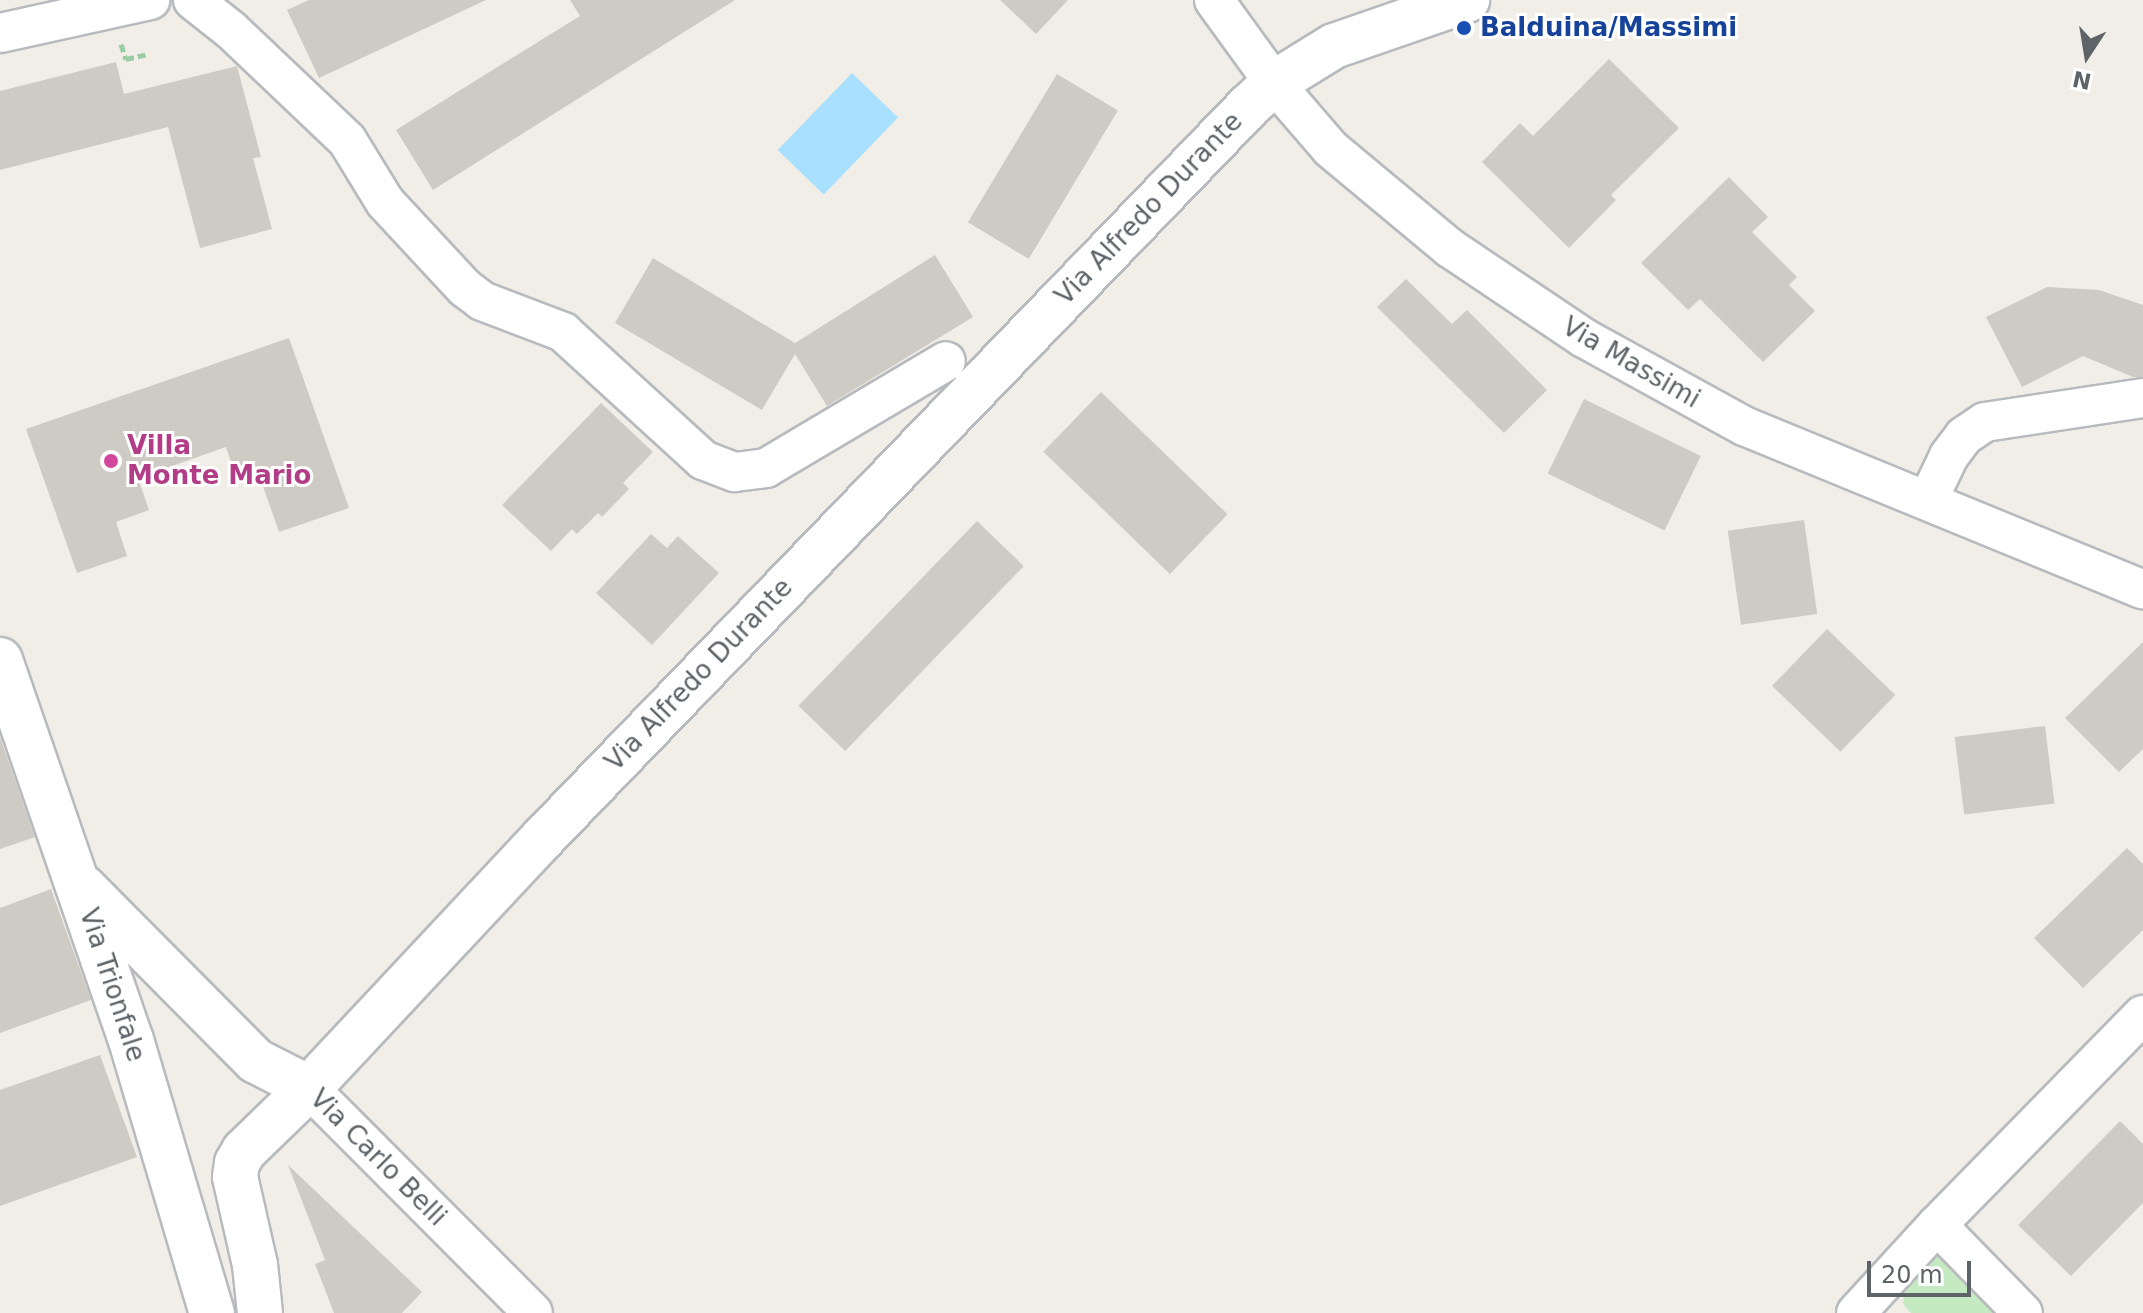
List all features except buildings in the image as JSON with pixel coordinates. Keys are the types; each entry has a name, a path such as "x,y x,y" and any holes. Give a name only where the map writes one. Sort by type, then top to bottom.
{"street":[{"path":"0,33 150,0"},
{"path":"193,0 347,140 379,194 465,288 482,301 563,332 703,460 735,472 766,468 946,361"},
{"name":"Via Massimi","path":"1214,0 1274,83 1331,149 1450,248 1584,338 1744,426 2143,590"},
{"name":"Via Alfredo Durante","path":"260,1313 255,1265 235,1177 237,1163 244,1151 309,1088 788,582 1274,83 1317,55 1352,38 1467,0"},
{"path":"1928,500 1949,456 1964,436 1985,422 2143,398"},
{"name":"Via Trionfale","path":"0,660 131,1040 212,1313"},
{"name":"Via Carlo Belli","path":"78,882 256,1061 309,1088 533,1313"},
{"path":"1870,1309 1937,1225 2143,1015"},
{"path":"1937,1225 2023,1313"}],"path":[{"path":"117,34 126,59 148,54"}],"green space":[{"path":"1945,1253 2012,1313 1911,1313 1903,1304 1905,1288 1938,1254"}],"water":[{"path":"852,73 898,117 824,194 778,150"}],"place":[{"name":"Balduina/Massimi","path":"1464,28"},
{"name":"Villa Monte Mario","path":"111,461"}]}
